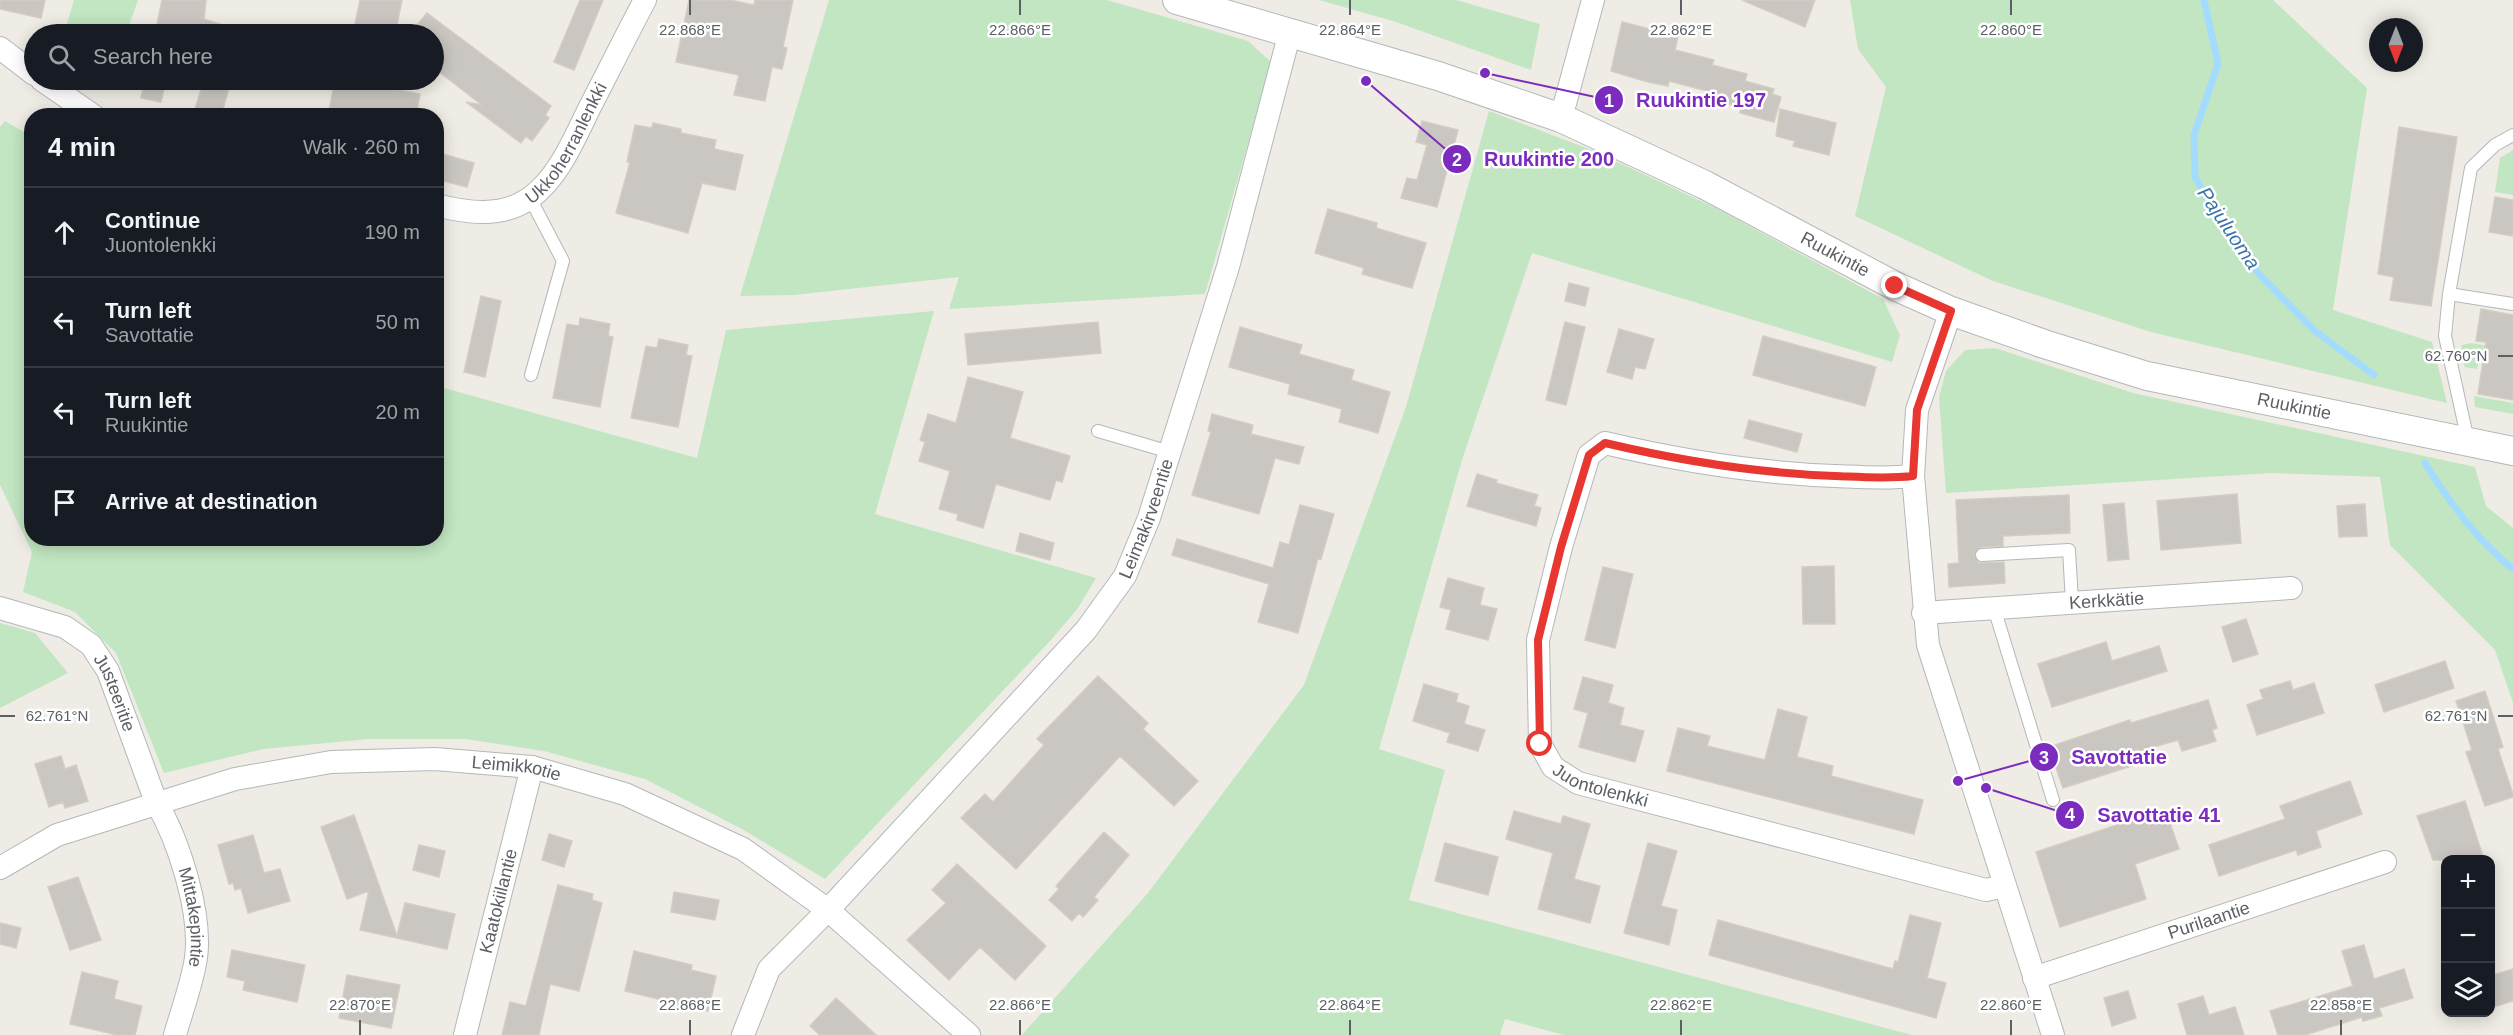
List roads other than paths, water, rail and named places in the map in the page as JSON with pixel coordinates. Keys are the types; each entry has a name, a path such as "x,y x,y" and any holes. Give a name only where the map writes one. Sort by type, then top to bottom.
{"street":[{"name":"Ukkoherranlenkki","path":"444,206 483,213 512,207 530,198 544,184 566,154 645,0"},
{"name":"Ruukintie","path":"1177,0 1438,76 1561,118 1705,185 1895,286 1951,311 2147,376 2513,451"},
{"path":"1561,118 1593,0"},
{"name":"Leimakirveentie","path":"743,1035 769,969 828,910 1086,630 1125,576 1149,518 1228,267 1290,32"},
{"path":"0,48 24,66"},
{"path":"56,90 82,108"},
{"path":"1951,311 1917,410 1913,476 1923,613 1928,645 2053,1035"},
{"name":"Juontolenkki","path":"1913,476 1896,478 1803,475 1731,468 1663,457 1605,443 1589,455 1561,547 1538,640 1540,744 1553,767 1578,783 1986,890 2004,886"},
{"name":"Kerkkätie","path":"1923,613 2291,588"},
{"name":"Justeeritie","path":"0,608 65,627 91,645 108,671 156,802"},
{"name":"Leimikkotie","path":"0,868 57,835 235,779 331,762 435,759 532,767 625,794 743,849 828,910 969,1035"},
{"name":"Kaatokiilantie","path":"465,1035 532,767"},
{"name":"Mittakepintie","path":"156,802 167,820 196,925 196,958 175,1035"},
{"name":"Purilaantie","path":"2034,978 2385,862"}],"lane":[{"path":"2468,442 2445,336 2449,294 2471,168 2495,146 2513,135"},
{"path":"530,198 563,261 531,375"},
{"path":"2449,294 2513,304"},
{"path":"1098,431 1170,452"},
{"path":"1982,555 2069,550 2072,602"},
{"path":"1994,608 2053,800"}],"waterway":[{"name":"Pajuluoma","path":"2204,0 2218,64 2194,135 2195,177 2218,218 2258,273 2315,331 2374,375"},
{"name":"Pajuluoma","path":"2425,463 2465,520 2513,569"}],"place":[{"name":"Ruukintie 197","path":"1485,73"},
{"name":"Ruukintie 200","path":"1366,81"},
{"name":"Savottatie","path":"1958,781"},
{"name":"Savottatie 41","path":"1986,788"}]}
